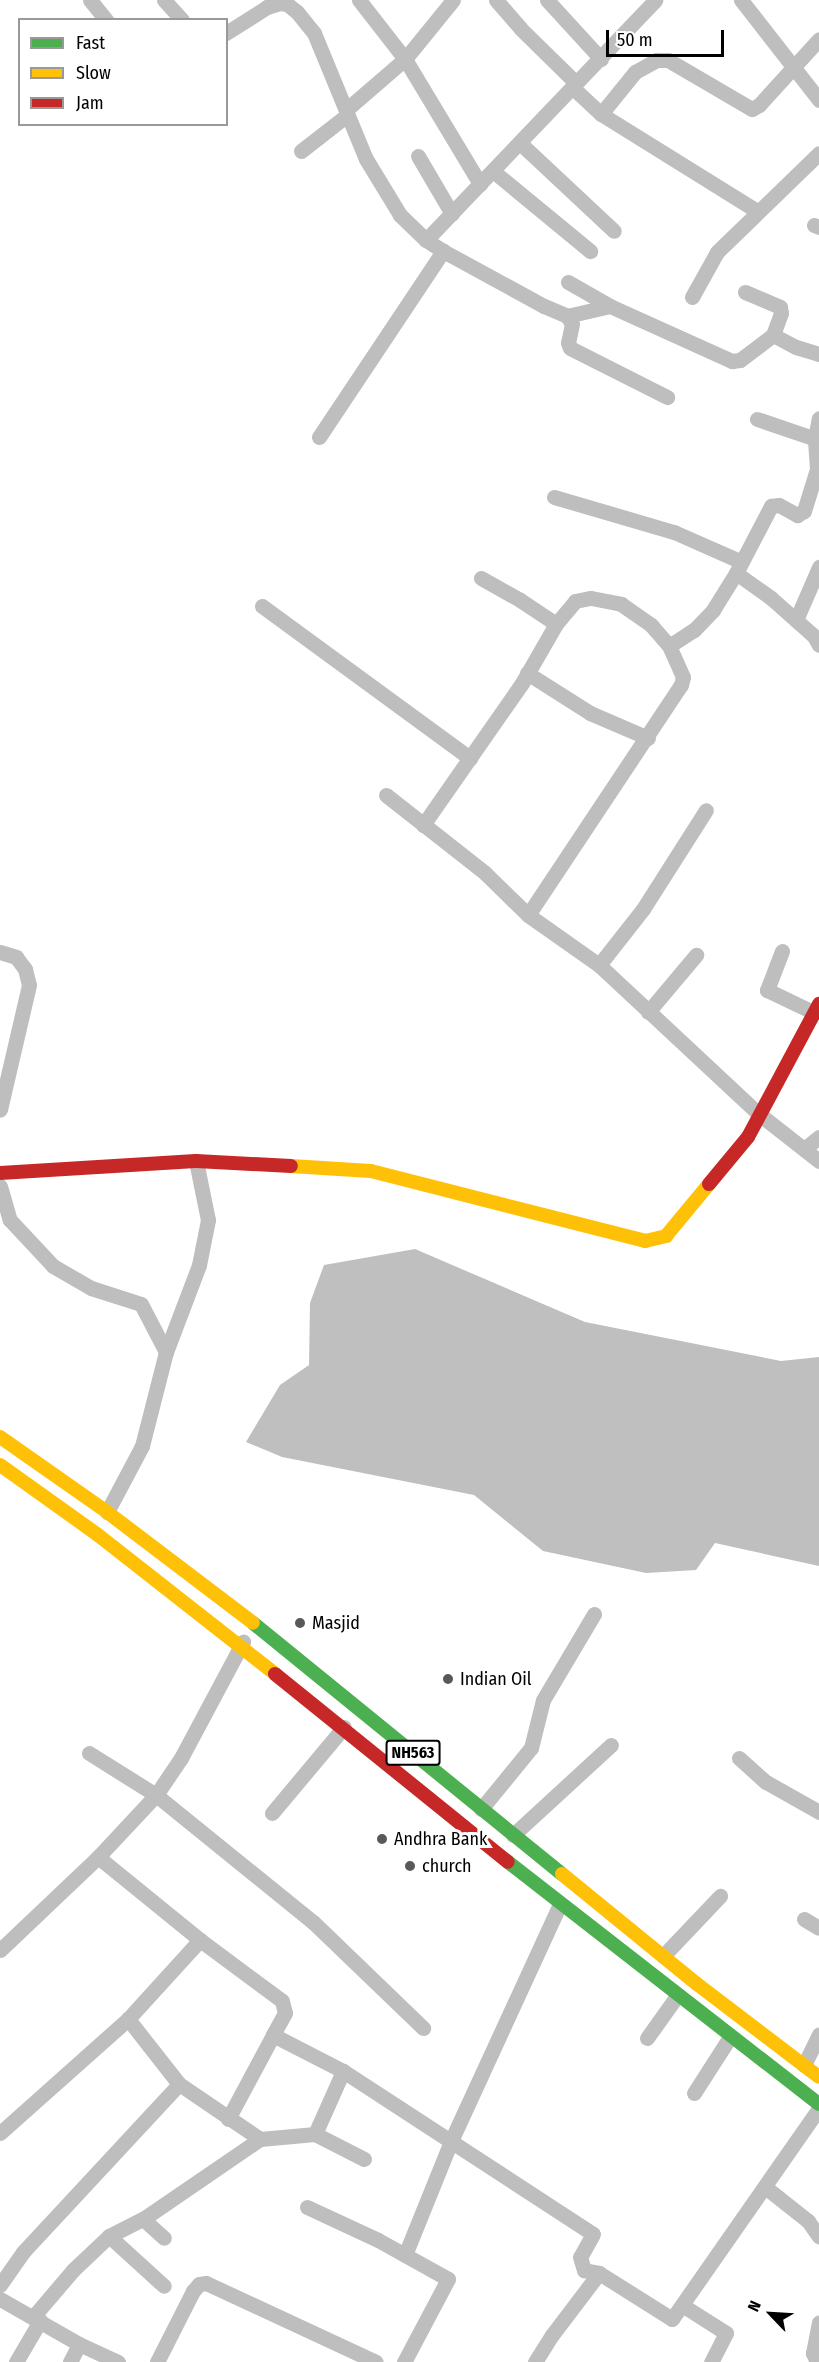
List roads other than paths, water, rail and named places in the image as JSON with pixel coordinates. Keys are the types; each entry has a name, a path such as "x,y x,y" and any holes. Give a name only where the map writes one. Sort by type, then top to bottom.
{"main road":[{"path":"0,1173 196,1161 371,1171 645,1241 666,1236 748,1137 815,1019"},
{"name":"NH563","path":"0,1437 107,1512 254,1624 663,1956 819,2077"},
{"name":"NH563","path":"0,1465 7,1478 98,1536 241,1646 560,1904 819,2106"}],"street":[{"path":"90,0 104,18"},
{"path":"164,0 180,18"},
{"path":"359,0 405,59 480,184"},
{"path":"301,151 405,59 453,0"},
{"path":"496,0 601,114 757,211"},
{"path":"547,0 601,60"},
{"path":"426,240 574,85 601,60 656,0"},
{"path":"741,0 819,100"},
{"path":"228,32 267,8 280,3 287,4 297,12 314,33 366,159 400,215 426,240 442,250 567,316 572,324 568,343 570,348 667,397"},
{"path":"601,114 635,72 653,61 668,60 752,109 759,105 819,39"},
{"path":"520,144 614,231"},
{"path":"692,297 712,258 757,211 819,153"},
{"path":"418,156 452,214"},
{"path":"493,171 590,251"},
{"path":"319,437 442,250"},
{"path":"568,282 610,306 732,361 740,360 773,335 781,313 780,307 745,292"},
{"path":"567,316 610,306"},
{"path":"773,335 796,347 819,354"},
{"path":"669,646 694,630 713,610 739,568 771,506 778,505 797,515 813,504 819,418"},
{"path":"757,419 817,439"},
{"path":"554,496 674,532 739,568 814,636 819,645"},
{"path":"796,620 819,567"},
{"path":"481,578 556,624"},
{"path":"423,825 527,673 556,624 575,601 591,598 621,604 651,625 669,646 683,677 681,685 648,738 528,915"},
{"path":"262,606 470,758"},
{"path":"527,673 590,713 648,738"},
{"path":"386,795 485,873 528,915 598,965 759,1114 819,1161"},
{"path":"598,965 643,909 706,810"},
{"path":"782,951 767,990 815,1019"},
{"path":"0,952 16,957 25,969 29,985 0,1110"},
{"path":"648,1012 696,955"},
{"path":"804,1149 819,1137"},
{"path":"107,1512 142,1446 166,1352 199,1265 208,1220 196,1161"},
{"path":"0,1186 10,1220 53,1266 91,1288 141,1304 166,1352"},
{"path":"481,1809 531,1748 543,1700 594,1614"},
{"path":"0,1950 98,1857 156,1795 181,1758 254,1624"},
{"path":"272,1813 344,1727"},
{"path":"513,1835 611,1745"},
{"path":"89,1753 156,1795 313,1922 423,2028"},
{"path":"739,1758 766,1782 819,1812"},
{"path":"98,1857 200,1940 282,2001 285,2013 228,2119"},
{"path":"663,1956 720,1896"},
{"path":"405,2254 451,2141 560,1904"},
{"path":"804,1918 819,1928"},
{"path":"0,2133 128,2019 200,1940"},
{"path":"647,2038 677,1996"},
{"path":"128,2019 179,2084 260,2139"},
{"path":"804,2066 819,2034"},
{"path":"273,2035 343,2072 592,2234 580,2257 584,2270 599,2273 672,2319 819,2106"},
{"path":"694,2093 730,2037"},
{"path":"315,2134 343,2072"},
{"path":"0,2284 23,2252 179,2084"},
{"path":"16,2362 36,2319 73,2270 109,2236 143,2219 260,2139 315,2134 364,2159"},
{"path":"765,2187 808,2221 819,2237"},
{"path":"307,2207 405,2254 448,2280 404,2362"},
{"path":"143,2219 164,2238"},
{"path":"109,2236 164,2286"},
{"path":"535,2362 552,2335 599,2273"},
{"path":"157,2362 193,2291 199,2284 206,2283 376,2362"},
{"path":"0,2299 79,2344 118,2362"},
{"path":"682,2305 726,2334 711,2362"},
{"path":"817,2362 813,2353 819,2323"},
{"path":"69,2362 79,2344"}],"place":[{"name":"Masjid","path":"300,1623"},
{"name":"Indian Oil","path":"448,1679"},
{"name":"Andhra Bank","path":"382,1839"},
{"name":"church","path":"410,1866"}]}
